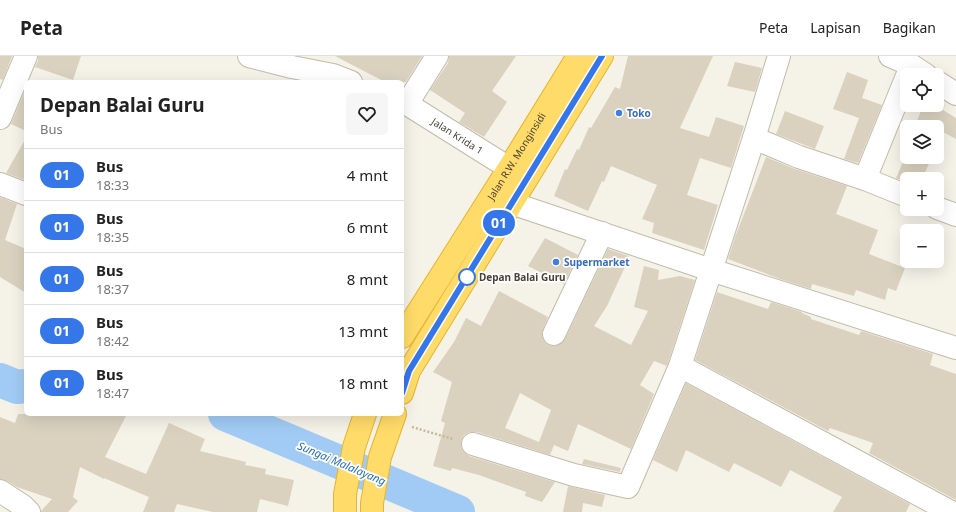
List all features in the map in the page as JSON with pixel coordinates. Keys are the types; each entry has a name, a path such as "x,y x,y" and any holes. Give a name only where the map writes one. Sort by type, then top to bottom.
{"highway":[{"name":"Jalan R.W. Monginsidi","path":"404,334 578,56"},
{"name":"Jalan R.W. Monginsidi","path":"404,387 409,371 602,56"},
{"path":"345,503 354,447 364,416"},
{"path":"372,507 380,457 393,418"}],"street":[{"path":"0,118 26,56"},
{"path":"249,56 295,61 338,80"},
{"name":"Jalan Krida 1","path":"437,56 404,103 509,168"},
{"path":"473,444 574,475 628,487 680,366 779,56"},
{"path":"890,56 906,68"},
{"path":"944,86 956,94"},
{"path":"865,179 900,102"},
{"path":"754,138 799,157 865,179 900,193"},
{"path":"0,184 24,193"},
{"path":"511,203 711,270 956,348"},
{"path":"944,210 956,214"},
{"path":"554,334 602,233"},
{"path":"680,366 951,512"},
{"path":"0,492 23,506 29,512"}],"path":[{"path":"393,418 473,444"}],"building":[{"path":"0,56 12,56 3,80 0,79"},
{"path":"38,56 81,56 73,80 35,67 38,61"},
{"path":"335,56 422,56 406,82 404,82 404,80 381,80"},
{"path":"449,56 516,56 492,91 507,102 484,137 459,122 465,113 430,90 448,63"},
{"path":"628,56 713,56 680,128 709,137 716,117 744,126 731,168 700,158 687,195 718,205 704,250 652,233 654,223 642,219 657,185 611,166 588,211 554,196 565,169 567,170 577,149 579,150 589,127 591,128 615,87 620,89"},
{"path":"735,62 762,68 755,92 727,86"},
{"path":"847,72 868,80 862,98 882,105 858,163 844,159 859,118 833,109"},
{"path":"24,93 24,130 11,124"},
{"path":"785,111 824,126 815,149 776,134"},
{"path":"944,111 956,118 956,139 944,133 944,120 918,120 920,112 944,112"},
{"path":"24,142 24,180 6,173"},
{"path":"766,157 795,169 847,186 836,214 878,230 869,254 900,266 900,268 905,268 896,291 888,288 885,300 856,290 854,296 812,284 811,289 728,259"},
{"path":"902,164 929,164 925,172 900,172 900,179 896,178"},
{"path":"0,197 17,204 5,240 24,248 24,292 0,277"},
{"name":"Supermarket","path":"545,238 578,255 564,284 528,266"},
{"path":"608,249 629,256 607,306 594,326 631,345 648,311 634,307 644,266 659,270 658,280 680,276 695,280 667,366 654,361 640,385 654,394 631,449 578,424 568,451 554,445 550,455 477,432 470,432 464,435 461,441 461,447 469,456 555,482 542,502 525,496 526,492 479,475 452,468 451,471 433,466 445,423 441,421 452,382 433,372 454,342 466,318 481,326 499,291 548,317 542,335 544,341 549,345 555,346 561,344 565,339","holes":["520,393 551,410 539,442 505,428"]},
{"path":"717,292 768,309 771,302 802,312 811,317 811,319 859,335 861,331 933,354 930,365 956,374 956,500 869,453 873,443 830,428 828,431 695,360"},
{"path":"686,383 910,504 906,512 833,512 842,497 790,470 781,487 734,463 729,472 686,450 677,472 653,460"},
{"path":"18,414 24,414 24,416 126,416 105,457 146,474 169,423 205,439 200,451 246,462 245,465 266,469 265,474 294,480 288,506 260,499 257,512 213,512 177,504 174,512 143,512 149,497 104,479 80,467 73,497 78,501 68,512 41,512 52,499 17,487 0,479 0,417 15,423"},
{"path":"584,459 621,468 620,472 582,464"},
{"path":"568,486 605,495 602,507 583,503 582,512 563,512"}],"waterway":[{"name":"Sungai Malalayang","path":"0,380 17,387 24,386"},
{"name":"Sungai Malalayang","path":"230,416 458,512"}],"bus line":[{"name":"01","path":"404,387 409,371 602,56"}],"place":[{"name":"Toko","path":"619,113"},
{"name":"Supermarket","path":"556,262"},
{"name":"Depan Balai Guru","path":"467,277"}]}
